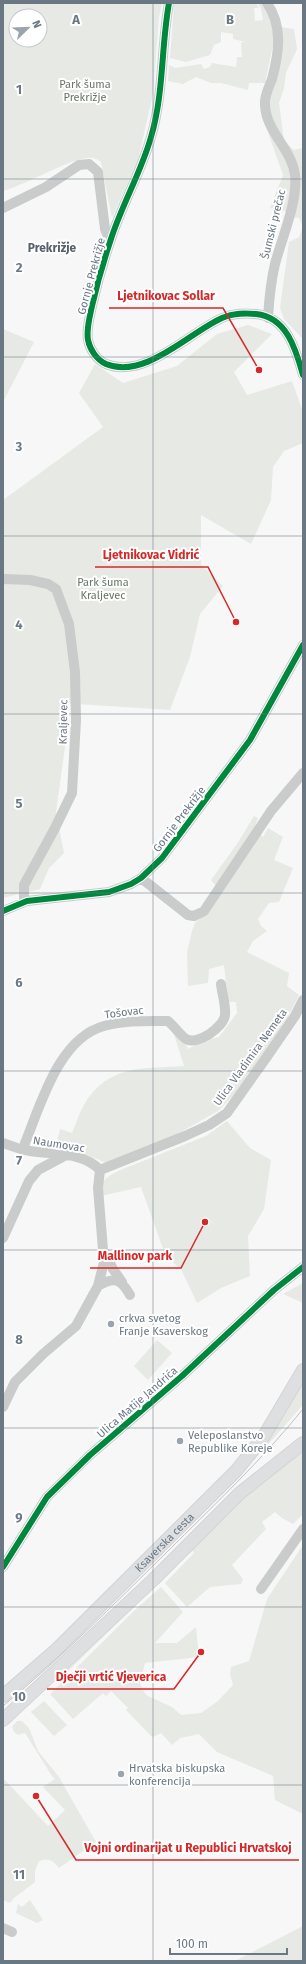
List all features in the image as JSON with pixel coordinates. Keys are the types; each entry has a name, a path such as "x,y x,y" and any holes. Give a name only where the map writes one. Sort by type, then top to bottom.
{"main road":[{"name":"Ksaverska cesta","path":"3,1696 74,1633 236,1471 264,1436 301,1375"},
{"name":"Ksaverska cesta","path":"3,1720 154,1579 240,1493 303,1443"}],"street":[{"name":"Gornje Prekrižje","path":"169,3 159,104 152,137 144,161 110,242 95,293 88,326 88,340 92,351 104,363 125,367 140,364 163,354 222,318 236,314 261,315 268,318 285,331 292,340 303,371"},
{"name":"Šumski prečac","path":"267,3 276,17 278,31 274,67 265,106 269,124 293,167 295,184 287,224 275,264 268,318"},
{"path":"3,208 46,186 79,165 89,164 98,172 105,229 110,242"},
{"name":"Kraljevec","path":"3,579 30,580 48,584 56,589 69,624 75,672 76,720 72,793 24,885 24,902"},
{"name":"Gornje Prekrižje","path":"3,911 24,902 106,892 131,884 141,878 162,858 250,740 303,645"},
{"path":"141,878 188,915 194,916 204,911 271,811 303,773"},
{"name":"Tošovac","path":"24,1150 25,1143 57,1068 76,1042 103,1026 131,1021 168,1021 186,1039 191,1041 201,1038 219,1028 223,1023 225,1015 221,984"},
{"name":"Ulica Vladimira Nemeta","path":"100,1170 185,1136 209,1125 227,1112 295,1016 303,1000"},
{"name":"Naumovac","path":"3,1143 24,1150 66,1155 89,1161 100,1170"},
{"path":"3,1238 29,1181 38,1170 66,1155"},
{"path":"3,1407 14,1382 43,1354 76,1326 98,1286 103,1268 98,1188 100,1170"},
{"path":"103,1250 113,1269 130,1295"},
{"name":"Ulica Matije Jandrića","path":"3,1567 47,1497 90,1455 182,1376 274,1290 303,1267"},
{"path":"98,1286 113,1280 122,1282"},
{"path":"261,1589 303,1529"}],"green space":[{"name":"Park šuma Prekrižje","path":"3,3 162,3 159,17 153,94 138,160 112,218 101,162 94,158 84,158 74,161 3,191"},
{"path":"174,3 256,3 259,8 254,8 255,21 263,20 258,3 264,3 274,21 273,45 265,83 249,83 248,90 221,83 211,83 196,77 183,84 168,81 169,65 175,68 201,64 204,69 210,67 212,63 236,67 237,57 242,57 241,42 246,42 233,39 233,34 221,32 221,42 214,45 210,55 186,62 170,58"},
{"path":"280,27 294,29 297,49 286,73 284,88 279,103 284,141 294,150 303,148 303,226 299,218 291,217 285,211 270,208 283,175 265,124"},
{"path":"303,227 303,339 284,319 280,308 289,242 299,237"},
{"name":"Park šuma Kraljevec","path":"248,325 272,334 234,372 247,395 292,381 303,412 303,443 284,451 273,467 271,500 251,544 201,515 201,565 223,586 200,614 190,657 170,710 62,703 65,747 56,812 64,853 49,868 40,889 3,898 3,500 103,427 79,393 95,364 123,383 177,366 217,334"},
{"path":"3,329 34,342 3,402"},
{"path":"254,816 258,818 255,827 263,837 268,828 283,837 274,860 293,868 279,902 269,903 258,919 261,926 267,931 253,941 247,952 289,973 287,986 299,995 285,1023 233,1096 218,1111 170,1138 106,1163 89,1156 36,1144 56,1146 60,1129 72,1133 82,1108 93,1092 115,1075 141,1069 184,1066 173,1031 180,1033 188,1049 203,1041 219,1037 237,1013 236,1002 228,1002 224,965 209,969 208,983 188,986 187,952 195,923 204,915 221,892 211,880 237,844"},
{"path":"227,1121 250,1148 271,1160 264,1209 248,1236 250,1276 221,1288 197,1303 181,1269 166,1257 141,1187 101,1196 102,1186 107,1178 118,1171 206,1136"},
{"path":"303,1283 303,1303 283,1294"},
{"path":"157,1340 172,1353 148,1380 134,1366"},
{"path":"303,1382 303,1405 239,1477 300,1385"},
{"path":"303,1452 303,1514 293,1524 275,1512 262,1522 266,1529 232,1565 243,1579 241,1584 210,1587 187,1607 165,1583 194,1553 190,1548 258,1485"},
{"path":"303,1545 303,1814 275,1800 273,1776 217,1752 199,1734 180,1738 172,1745 161,1733 152,1737 126,1710 128,1708 111,1691 106,1696 103,1693 73,1719 50,1694 135,1610 161,1587 183,1612 155,1643 177,1643 196,1627 199,1657 145,1663 140,1684 146,1695 172,1707 181,1715 201,1713 218,1701 233,1685 230,1674 231,1667 249,1661 267,1599"},
{"path":"138,1603 64,1675 64,1673 126,1612"},
{"path":"44,1701 67,1725 54,1736 31,1712"},
{"path":"17,1721 22,1721 29,1728 38,1751 59,1777 96,1842 59,1868 50,1860 39,1861 35,1871 35,1882 14,1898 10,1903 3,1900 3,1778 48,1826 65,1810 43,1787 55,1779 25,1733 18,1735 14,1732 12,1727"},
{"path":"30,1900 43,1920 37,1923 16,1913 18,1904 22,1907"},
{"path":"303,1926 303,1961 235,1961"}],"tram line":[{"path":"3,1706 66,1650 167,1552 254,1465 303,1409"}],"cycle path":[{"path":"169,3 155,120 147,150 120,215 103,266 88,323 89,344 97,357 106,364 121,367 136,366 167,352 222,318 239,314 256,314 267,316 283,328 297,355 303,375"},
{"path":"3,911 27,901 109,892 131,884 141,878 162,858 250,740 303,645"},
{"path":"3,1567 47,1497 90,1455 182,1376 274,1290 303,1267"}],"place":[{"name":"Ljetnikovac Sollar","path":"259,370"},
{"name":"Ljetnikovac Vidrić","path":"236,622"},
{"name":"Mallinov park","path":"205,1222"},
{"name":"crkva svetog Franje Ksaverskog","path":"111,1324"},
{"name":"Veleposlanstvo Republike Koreje","path":"180,1441"},
{"name":"Dječji vrtić Vjeverica","path":"201,1652"},
{"name":"Hrvatska biskupska konferencija","path":"121,1774"},
{"name":"Vojni ordinarijat u Republici Hrvatskoj","path":"36,1796"}],"district":[{"name":"Prekrižje","path":"52,248"}]}
